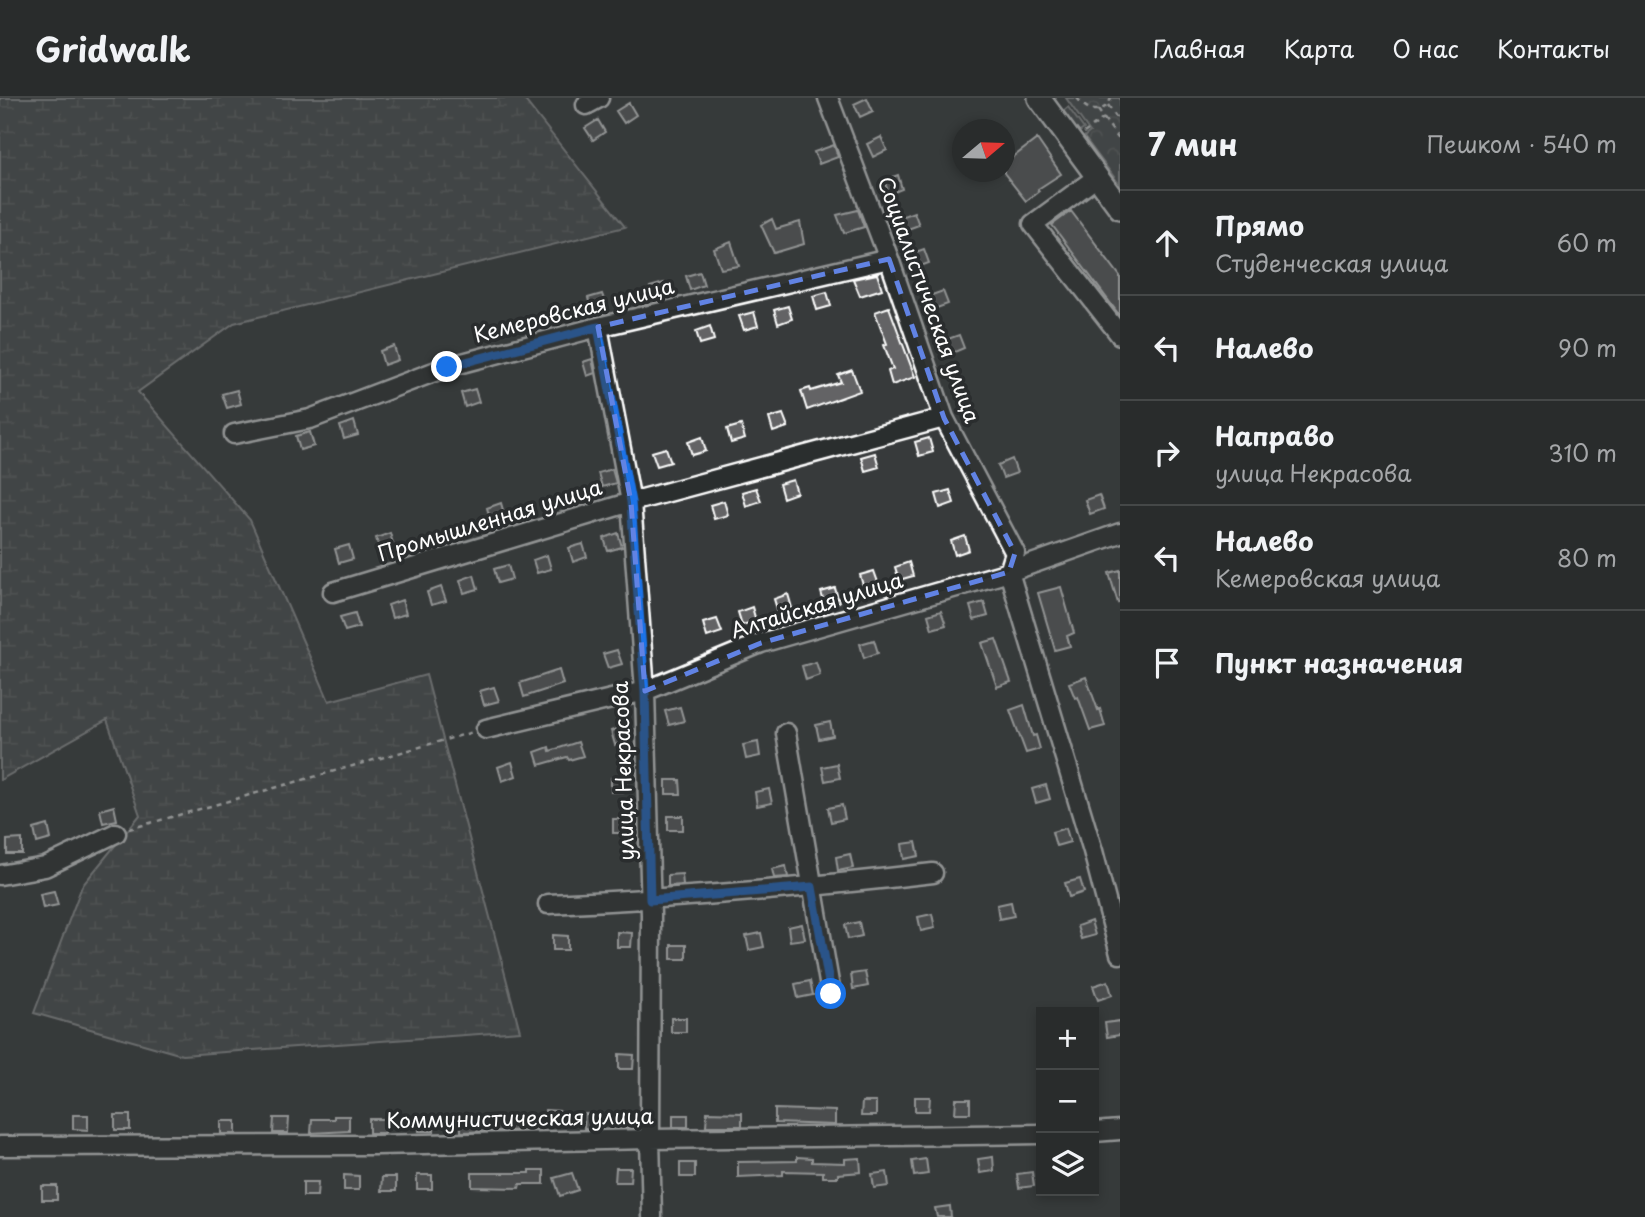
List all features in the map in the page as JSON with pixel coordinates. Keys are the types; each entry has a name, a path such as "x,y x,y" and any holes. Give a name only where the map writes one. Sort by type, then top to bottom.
{"main road":[{"path":"1039,98 1120,208"}],"street":[{"name":"Социалистическая улица","path":"828,98 889,259 944,418 1015,553 1009,572 1093,851 1120,954"},
{"path":"1097,177 1033,224 1120,335"},
{"name":"Кемеровская улица","path":"234,433 310,419 447,367 598,327 889,259"},
{"name":"улица Некрасова","path":"598,327 631,502 645,691 650,900 652,1217"},
{"name":"Промышленная улица","path":"332,592 631,502 944,418"},
{"name":"Алтайская улица","path":"486,729 645,691 761,643 1009,572 1120,533"},
{"path":"786,733 831,994"},
{"path":"0,875 46,867 117,833"},
{"path":"548,904 650,900 812,887 933,873"},
{"path":"1099,1132 1120,1130"},
{"name":"Коммунистическая улица","path":"0,1146 377,1145 1036,1134"}],"path":[{"path":"1077,98 1086,109 1098,110 1108,105 1111,98"},
{"path":"1108,105 1120,123"},
{"path":"1098,110 1120,141"},
{"path":"1082,134 1104,118"},
{"path":"117,833 486,729"}],"highlighted area":[{"path":"889,259 944,418 1015,553 1009,572 761,643 645,691 631,502 598,327"}],"green space":[{"path":"0,98 523,98 625,227 234,323 138,392 250,520 329,701 426,675 520,1031 182,1055 34,1013 82,886 140,815 107,720 0,780"},
{"path":"1066,98 1120,98 1120,185 1084,137 1090,132"},
{"path":"1068,107 1084,129 1078,133 1062,112"}],"building":[{"path":"867,98 873,111 860,117 854,104"},
{"path":"629,103 636,115 624,123 616,111"},
{"path":"598,120 605,132 593,140 585,128"},
{"path":"881,137 887,150 873,157 867,144"},
{"path":"1037,139 1061,174 1038,189 1039,191 1026,201 1011,182 1015,182 1015,156"},
{"path":"834,145 838,157 819,164 814,152"},
{"path":"898,175 902,189 889,194 884,180"},
{"path":"858,210 864,227 844,233 837,215"},
{"path":"1071,211 1120,276 1120,316 1052,225"},
{"path":"914,212 919,225 905,230 900,217"},
{"path":"772,219 776,229 800,222 804,244 774,253 761,225"},
{"path":"731,242 739,266 721,269 714,249"},
{"path":"924,249 929,263 915,268 910,254"},
{"path":"700,272 704,285 690,290 686,276"},
{"path":"877,274 882,289 860,296 853,279"},
{"path":"664,283 668,296 654,301 650,287"},
{"path":"943,291 948,304 934,309 929,296"},
{"path":"827,292 831,306 817,310 813,296"},
{"path":"602,294 607,308 592,312 588,298"},
{"path":"788,306 792,319 778,324 774,310"},
{"path":"889,307 915,377 892,385 888,371 893,369 875,312"},
{"path":"754,312 758,326 744,330 739,316"},
{"path":"710,326 714,340 700,344 696,331"},
{"path":"959,335 964,348 950,354 945,340"},
{"path":"394,346 398,360 384,365 380,351"},
{"path":"592,359 595,373 587,376 583,362"},
{"path":"852,370 860,391 807,410 801,391 810,388 811,391 841,382 838,375"},
{"path":"475,389 479,402 465,407 461,393"},
{"path":"237,390 241,404 227,408 222,394"},
{"path":"783,414 788,427 773,432 769,418"},
{"path":"354,421 358,435 344,439 340,426"},
{"path":"741,425 745,439 731,443 727,429"},
{"path":"310,432 314,446 300,450 296,436"},
{"path":"702,437 706,451 692,455 688,442"},
{"path":"929,438 933,452 919,456 915,442"},
{"path":"666,448 671,462 657,466 652,452"},
{"path":"875,453 879,467 865,471 861,457"},
{"path":"1012,459 1017,473 1003,478 998,465"},
{"path":"612,469 616,483 602,487 598,473"},
{"path":"793,480 797,493 783,498 779,484"},
{"path":"756,488 761,501 746,506 742,492"},
{"path":"950,490 954,503 940,508 936,494"},
{"path":"1099,495 1104,509 1090,514 1085,500"},
{"path":"724,501 728,515 714,519 710,505"},
{"path":"501,503 505,517 491,522 487,508"},
{"path":"390,533 394,547 380,551 376,538"},
{"path":"618,533 622,547 608,551 604,538"},
{"path":"965,536 969,550 955,555 951,541"},
{"path":"583,544 587,557 573,562 569,548"},
{"path":"349,545 353,559 339,563 335,549"},
{"path":"547,555 551,569 537,573 533,560"},
{"path":"909,562 913,576 899,580 895,567"},
{"path":"508,565 512,579 498,583 494,569"},
{"path":"1120,570 1120,602 1118,603 1109,573"},
{"path":"874,571 879,585 864,589 860,575"},
{"path":"474,575 478,589 464,593 460,580"},
{"path":"441,587 446,601 431,605 427,592"},
{"path":"1061,587 1074,633 1067,636 1070,646 1055,650 1038,593"},
{"path":"835,588 839,602 825,606 821,592"},
{"path":"788,594 792,608 778,612 774,599"},
{"path":"402,600 406,614 392,618 388,605"},
{"path":"984,602 988,616 974,620 970,606"},
{"path":"752,607 756,621 742,625 738,612"},
{"path":"941,611 946,625 932,629 928,615"},
{"path":"355,613 359,627 345,631 340,617"},
{"path":"717,619 722,632 707,637 703,623"},
{"path":"996,639 1011,682 997,687 982,643"},
{"path":"874,640 878,653 864,658 860,644"},
{"path":"617,650 622,664 608,668 603,654"},
{"path":"816,662 820,675 806,680 802,666"},
{"path":"559,670 563,684 524,697 520,683"},
{"path":"1086,677 1105,726 1090,730 1078,697 1075,698 1069,683"},
{"path":"494,687 499,701 484,705 480,691"},
{"path":"1024,705 1033,736 1036,735 1040,749 1026,753 1010,710"},
{"path":"680,707 684,721 669,725 665,711"},
{"path":"830,722 833,736 819,739 816,725"},
{"path":"625,726 629,740 615,745 611,731"},
{"path":"578,742 583,756 569,760 567,757 539,765 535,752 549,747 550,751"},
{"path":"758,742 760,756 746,759 743,745"},
{"path":"512,762 516,776 502,781 498,767"},
{"path":"837,764 840,778 825,781 822,767"},
{"path":"611,778 626,778 626,792 611,792"},
{"path":"666,780 680,780 681,794 666,794"},
{"path":"1046,785 1050,799 1036,803 1032,789"},
{"path":"769,789 772,803 757,806 755,792"},
{"path":"842,805 845,819 831,822 828,808"},
{"path":"114,806 117,820 103,823 100,810"},
{"path":"668,816 683,816 683,830 668,830"},
{"path":"613,819 628,819 628,833 613,833"},
{"path":"48,825 51,839 37,843 34,829"},
{"path":"1066,828 1070,842 1056,846 1052,832"},
{"path":"22,839 22,854 7,854 7,840"},
{"path":"916,842 919,856 904,859 902,844"},
{"path":"850,854 853,868 838,871 836,857"},
{"path":"786,866 788,877 774,878 772,869"},
{"path":"682,874 683,885 668,886 668,875"},
{"path":"1080,879 1084,892 1069,897 1065,883"},
{"path":"54,891 58,905 43,908 40,894"},
{"path":"1011,902 1014,916 999,919 997,905"},
{"path":"932,914 935,928 921,931 918,917"},
{"path":"1091,921 1095,935 1081,939 1077,926"},
{"path":"859,922 862,936 848,939 845,925"},
{"path":"802,924 805,939 790,941 788,927"},
{"path":"617,932 632,933 631,947 617,947"},
{"path":"761,933 764,947 749,950 746,936"},
{"path":"553,935 568,936 568,950 553,950"},
{"path":"671,945 686,945 686,959 671,959"},
{"path":"865,972 868,986 853,989 851,974"},
{"path":"810,981 813,995 798,998 795,984"},
{"path":"1108,981 1112,995 1098,1000 1093,986"},
{"path":"671,1018 686,1018 686,1032 671,1032"},
{"path":"1120,1021 1120,1035 1107,1037 1105,1023"},
{"path":"619,1054 634,1055 633,1069 619,1069"},
{"path":"915,1097 930,1097 929,1111 915,1111"},
{"path":"956,1099 970,1099 970,1113 955,1113"},
{"path":"862,1102 876,1102 876,1116 861,1116"},
{"path":"775,1109 835,1111 835,1125 775,1123"},
{"path":"545,1110 560,1111 560,1125 545,1125"},
{"path":"707,1112 742,1113 742,1126 706,1126"},
{"path":"623,1113 638,1113 638,1127 623,1127"},
{"path":"585,1114 599,1114 599,1128 584,1128"},
{"path":"73,1115 88,1115 88,1130 73,1129"},
{"path":"115,1115 130,1115 130,1130 115,1130"},
{"path":"673,1115 688,1115 688,1127 673,1127"},
{"path":"334,1116 349,1116 349,1131 311,1133 312,1119 334,1119"},
{"path":"419,1117 434,1117 434,1131 419,1131"},
{"path":"522,1117 536,1117 536,1130 461,1132 461,1121 522,1121"},
{"path":"274,1118 289,1118 288,1133 273,1133"},
{"path":"369,1119 384,1119 384,1133 369,1133"},
{"path":"221,1121 236,1121 236,1134 221,1134"},
{"path":"797,1157 812,1158 812,1162 845,1163 845,1159 860,1158 861,1172 823,1177 823,1172 783,1171 783,1175 738,1177 738,1162 797,1161"},
{"path":"993,1157 994,1171 980,1173 978,1159"},
{"path":"926,1159 928,1174 914,1176 912,1161"},
{"path":"680,1163 695,1163 695,1177 680,1177"},
{"path":"616,1168 631,1168 630,1182 615,1182"},
{"path":"530,1170 544,1170 544,1184 520,1184 519,1188 472,1187 472,1173 530,1173"},
{"path":"887,1172 889,1186 874,1188 872,1174"},
{"path":"1032,1172 1034,1186 1019,1188 1017,1174"},
{"path":"572,1173 578,1190 560,1196 554,1178"},
{"path":"344,1175 359,1176 359,1190 344,1190"},
{"path":"417,1175 432,1175 432,1189 417,1189"},
{"path":"382,1177 396,1177 396,1191 381,1191"},
{"path":"303,1182 318,1182 317,1196 303,1196"},
{"path":"42,1186 57,1186 57,1200 42,1200"},
{"path":"950,1206 951,1217 937,1217 935,1208"}],"route":[{"path":"447,367 598,327 631,502 645,691 650,900 812,887 831,994"}]}
